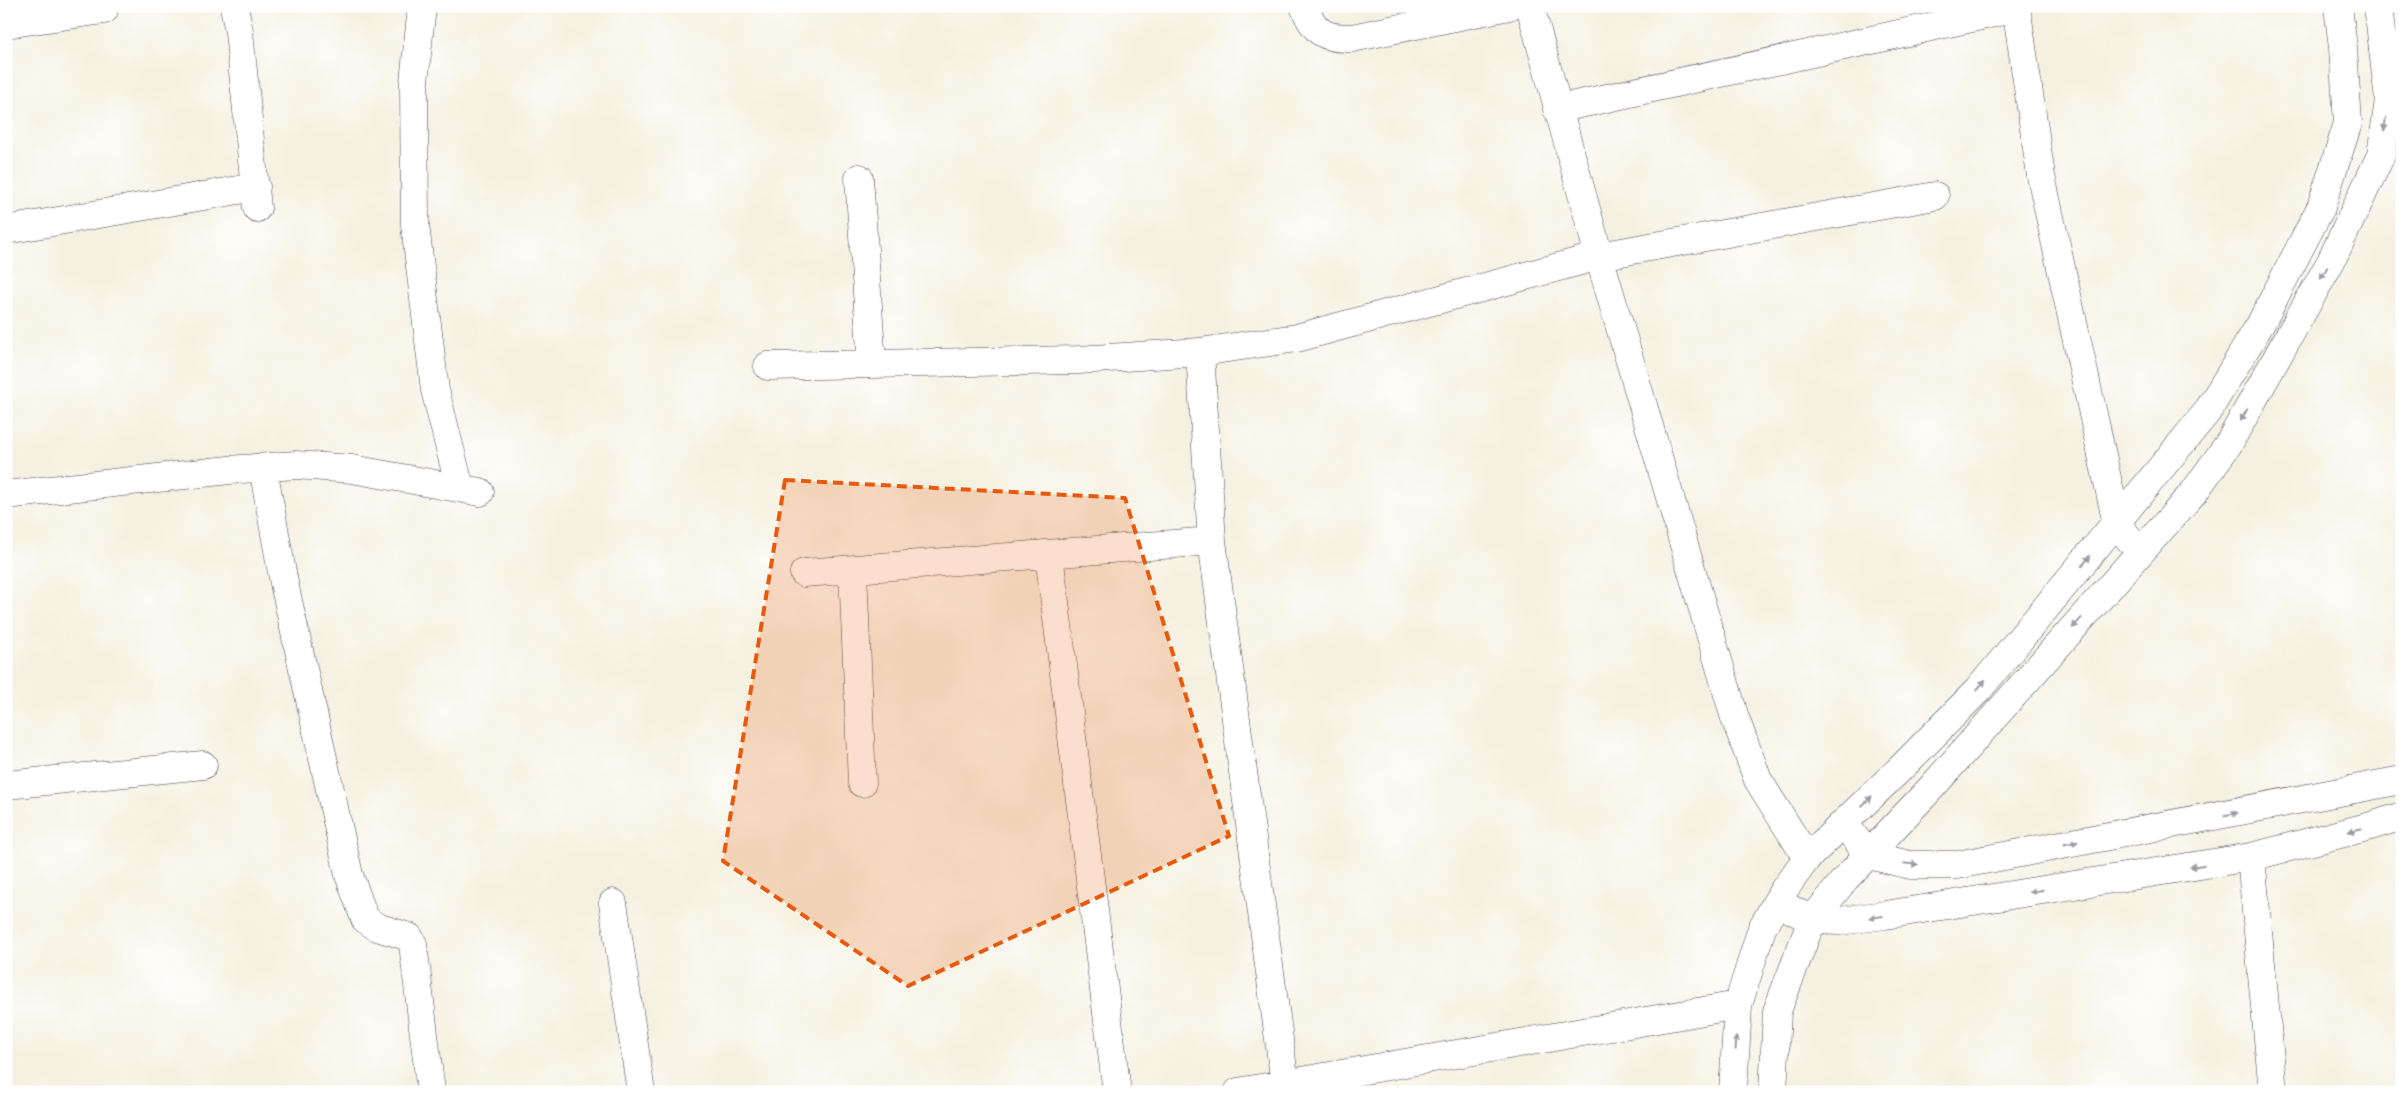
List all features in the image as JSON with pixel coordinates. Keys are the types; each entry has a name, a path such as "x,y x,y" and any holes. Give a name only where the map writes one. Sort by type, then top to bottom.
{"street":[{"path":"6,230 257,198 239,32 234,6"},
{"path":"6,495 296,466 352,469 470,490 435,390 415,225 414,82 422,6"},
{"path":"1304,6 1316,30 1333,39 1352,38 1509,6"},
{"path":"1530,6 1599,256 1734,718 1758,780 1807,858"},
{"path":"1732,1092 1738,1005 1762,928 1807,858 1978,690 2117,524 2207,412 2261,323 2321,207 2348,123 2338,6"},
{"path":"1772,1092 1777,1011 1812,920 1868,855 1932,787 2194,492 2228,443 2331,261 2381,155 2389,100 2392,48 2378,6"},
{"path":"1557,109 2016,7 2041,176 2117,524 2140,552"},
{"path":"6,24 32,13 104,10"},
{"path":"860,178 872,364"},
{"path":"768,366 1078,360 1200,352 1296,338 1599,256 1935,196"},
{"path":"1200,352 1212,541 1285,1084"},
{"path":"263,468 284,583 349,875 365,919 377,927 409,936 413,944 430,1092"},
{"path":"804,573 1212,541"},
{"path":"1049,555 1116,1092"},
{"path":"853,570 862,784"},
{"path":"6,785 203,765"},
{"path":"1844,823 1868,855 1910,865 1957,865 2402,780"},
{"path":"1777,902 1812,920 1840,921 1885,915 2251,857 2402,816"},
{"path":"2251,857 2273,1092"},
{"path":"613,903 641,1092"},
{"path":"1238,1092 1738,1005"}],"highlighted area":[{"path":"785,480 1125,498 1229,836 908,986 723,861"}]}
